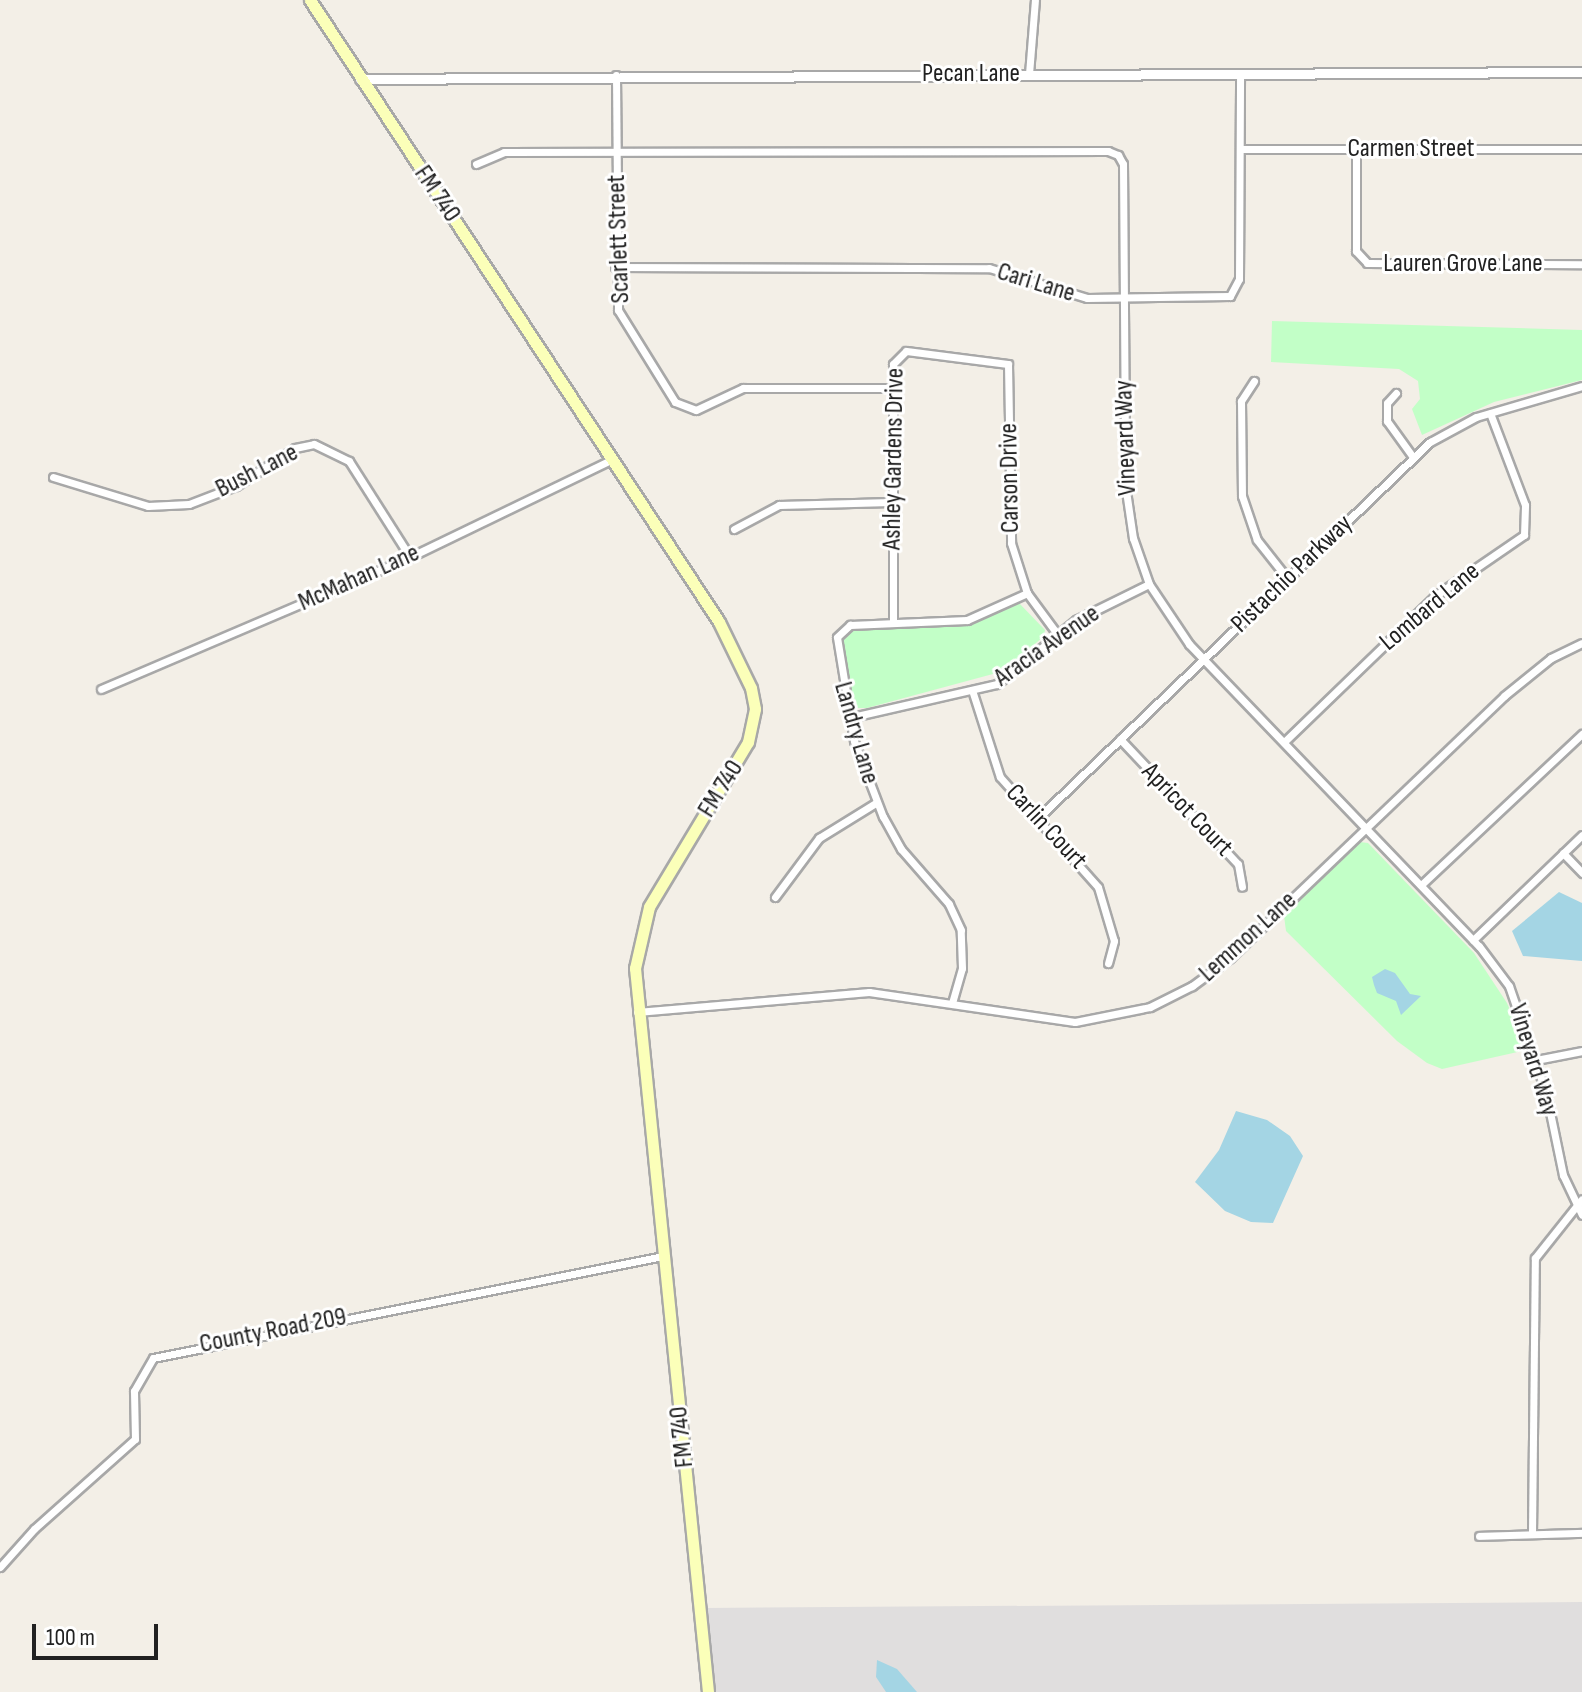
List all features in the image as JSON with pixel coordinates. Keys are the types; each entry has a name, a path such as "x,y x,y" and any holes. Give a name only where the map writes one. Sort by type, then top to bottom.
{"main road":[{"name":"FM 740","path":"310,0 738,653 755,709 740,759 649,907 635,968 637,1012 708,1692"}],"street":[{"path":"1029,74 1035,0"},
{"name":"Pecan Lane","path":"360,79 616,75 1582,72"},
{"name":"Cari Lane","path":"615,267 989,268 1073,296 1224,298 1235,292 1240,74"},
{"name":"Scarlett Street","path":"616,75 615,267 623,322 681,407 696,410 743,388 893,388"},
{"name":"Carmen Street","path":"1240,149 1582,149"},
{"name":"Lauren Grove Lane","path":"1356,149 1356,251 1367,263 1582,264"},
{"name":"Vineyard Way","path":"476,164 504,152 1108,151 1123,164 1125,484 1133,538 1149,584 1203,659 1473,940 1509,986 1536,1060 1574,1203 1582,1215"},
{"name":"Ashley Gardens Drive","path":"893,622 893,364 901,352 954,355"},
{"name":"Carson Drive","path":"954,355 1002,360 1010,367 1009,529 1027,593 1058,635"},
{"path":"1254,381 1241,401 1242,496 1257,540 1287,578"},
{"name":"Pistachio Parkway","path":"1037,819 1413,457 1452,427 1582,386"},
{"path":"1396,393 1387,403 1387,421 1413,457"},
{"name":"Lombard Lane","path":"1284,742 1435,596 1524,535 1525,505 1490,413"},
{"name":"Bush Lane","path":"53,477 148,506 189,504 236,486 295,448 314,444 349,461 410,557"},
{"name":"McMahan Lane","path":"101,689 410,557 613,459"},
{"path":"734,529 779,505 891,502"},
{"name":"Aracia Avenue","path":"848,718 1007,679 1087,614 1149,584"},
{"name":"Landry Lane","path":"952,1003 963,956 956,916 901,849 877,802 848,718 837,663 839,632 850,625 967,620 1027,593"},
{"name":"Lemmon Lane","path":"637,1012 869,992 952,1003 1030,1019 1075,1022 1150,1007 1192,986 1230,958 1527,675 1582,643"},
{"name":"Carlin Court","path":"972,690 993,764 1098,887 1114,941 1108,963"},
{"path":"1421,885 1582,734"},
{"name":"Apricot Court","path":"1120,739 1238,864 1242,887"},
{"path":"775,897 819,838 877,802"},
{"path":"1473,940 1582,835"},
{"path":"1563,853 1582,873"},
{"path":"1536,1060 1582,1051"},
{"path":"1532,1533 1535,1258 1574,1203 1582,1199"},
{"name":"County Road 209","path":"0,1567 34,1529 135,1439 134,1391 153,1358 663,1256"},
{"path":"1479,1536 1582,1533"}],"shaded area":[{"path":"1582,1602 1582,1692 713,1692 707,1608"}],"green space":[{"path":"1272,321 1582,330 1582,380 1494,402 1422,435 1412,409 1420,399 1418,381 1399,369 1271,362"},
{"path":"1019,603 1045,630 1044,636 1004,671 867,708 849,708 840,644 847,630 971,625"},
{"path":"1360,842 1368,843 1474,953 1507,1003 1526,1046 1522,1051 1442,1069 1427,1063 1397,1041 1286,931 1284,916"}],"water":[{"path":"1559,892 1582,903 1582,961 1523,956 1512,931"},
{"path":"1385,969 1395,973 1410,994 1421,996 1401,1015 1396,1001 1377,993 1374,985 1372,977"},
{"path":"1236,1111 1267,1120 1290,1136 1303,1156 1273,1223 1251,1222 1225,1211 1195,1182 1219,1150"},
{"path":"877,1660 897,1669 917,1692 886,1692 876,1677"}]}
